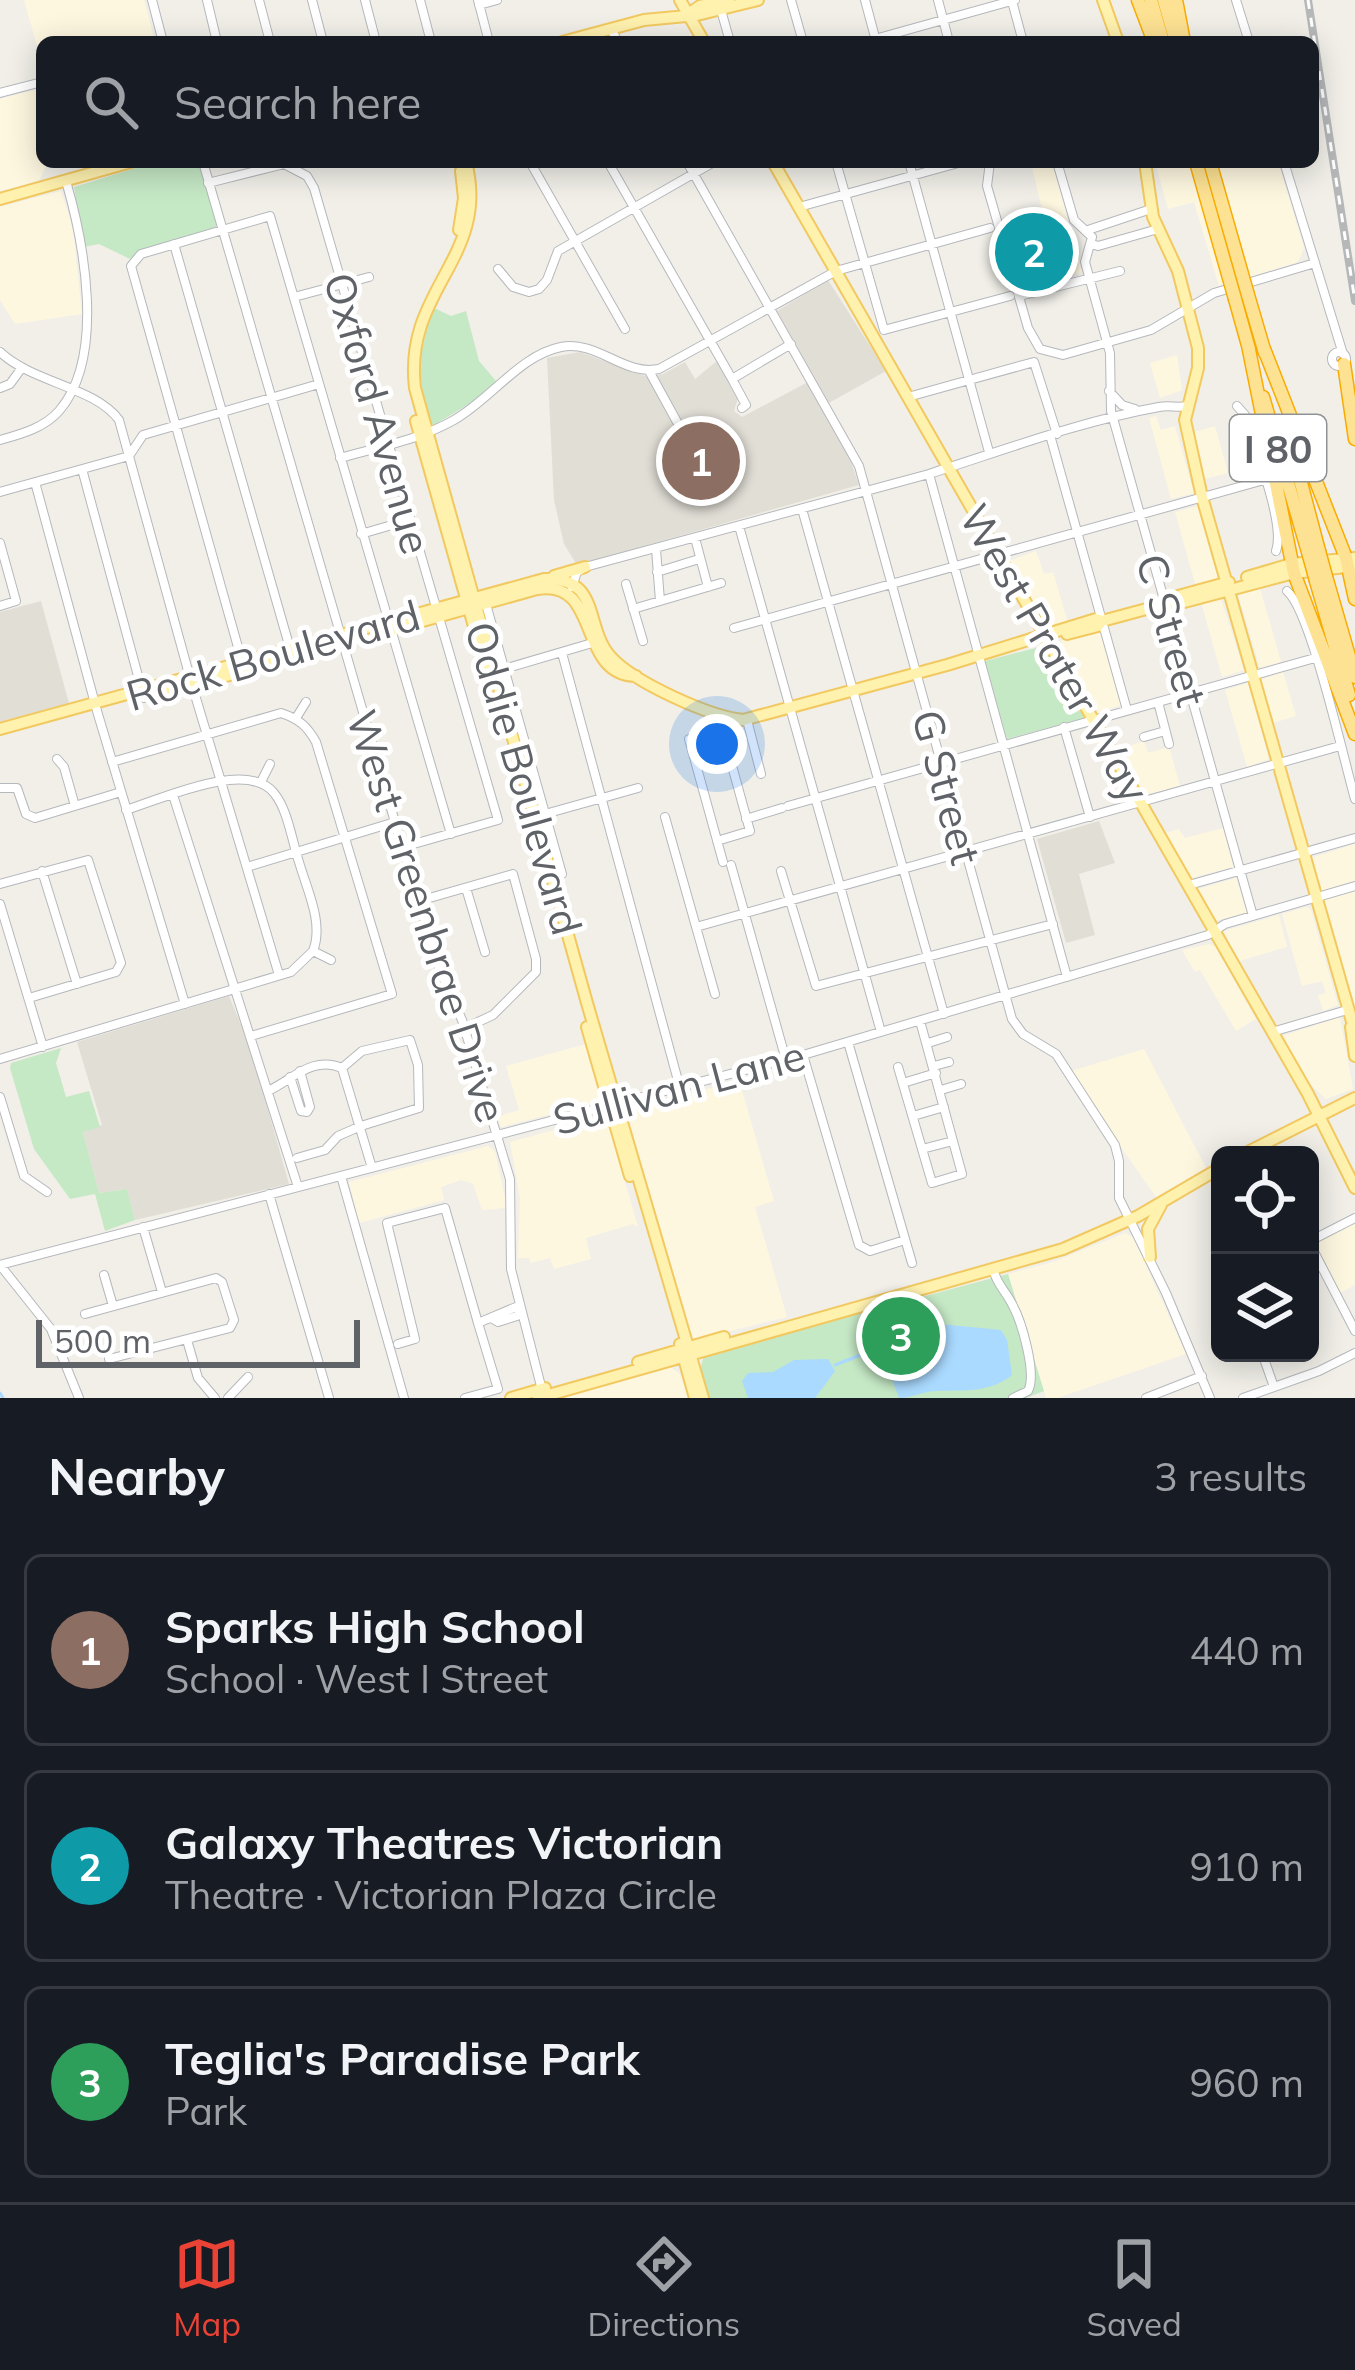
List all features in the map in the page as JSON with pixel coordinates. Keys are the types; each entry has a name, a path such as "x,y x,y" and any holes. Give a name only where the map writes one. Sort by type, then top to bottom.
{"highway":[{"path":"1138,0 1156,36"},
{"path":"1151,0 1158,36"},
{"path":"1164,0 1178,36"},
{"path":"1176,0 1179,36"},
{"name":"I 80","path":"1198,168 1264,349 1355,716"},
{"name":"I 80","path":"1211,168 1248,345 1314,551"},
{"path":"1248,345 1293,569 1355,734"},
{"path":"1264,349 1351,562 1355,599"},
{"path":"1341,358 1355,440"},
{"name":"I 80","path":"1322,580 1355,677"}],"main road":[{"path":"680,0 701,36"},
{"path":"585,36 722,3 758,0"},
{"path":"1100,0 1113,36"},
{"path":"0,199 110,168"},
{"name":"Oddie Boulevard","path":"462,168 459,230 418,308 408,342 408,388 474,604 676,1332 686,1352"},
{"name":"West Prater Way","path":"776,168 836,271 878,332 908,397 1308,1094 1355,1188"},
{"path":"1143,168 1149,210 1178,271 1199,358 1183,405 1202,497 1353,1028 1355,1056"},
{"path":"571,589 614,669 718,715 746,720 1180,596 1293,569 1351,562"},
{"path":"544,579 585,568"},
{"name":"Rock Boulevard","path":"474,604 544,579 571,589"},
{"path":"1160,586 1180,596"},
{"path":"1165,604 1227,586"},
{"name":"Rock Boulevard","path":"0,733 474,604 543,588 571,589"},
{"path":"1308,1094 1321,1103 1342,1104"},
{"path":"1259,1146 1355,1098"},
{"name":"Oddie Boulevard","path":"613,1106 699,1398"},
{"name":"West Prater Way","path":"1335,1144 1355,1171"},
{"path":"1355,1171 1355,1188"},
{"path":"512,1398 542,1395 1063,1250 1131,1220 1211,1173"},
{"path":"1150,1257 1148,1229 1163,1202"},
{"path":"666,1358 676,1332"},
{"path":"686,1352 753,1333"},
{"path":"666,1358 693,1377 697,1360 708,1349"}],"street":[{"path":"154,0 162,36"},
{"path":"206,0 216,36"},
{"path":"260,0 269,36"},
{"path":"312,0 321,36"},
{"path":"365,0 374,36"},
{"path":"420,0 429,36"},
{"path":"487,36 478,2 497,0"},
{"path":"791,0 801,36"},
{"path":"865,0 871,36"},
{"path":"938,0 947,36"},
{"path":"889,36 1013,0 1022,36"},
{"path":"1237,0 1247,36"},
{"path":"722,3 729,36"},
{"path":"611,29 615,36"},
{"path":"0,93 36,84"},
{"name":"West Greenbrae Drive","path":"204,168 340,640 512,1189 511,1269 542,1395"},
{"name":"Oxford Avenue","path":"208,183 260,168"},
{"name":"Oxford Avenue","path":"297,168 314,188 498,820 451,834"},
{"path":"533,168 625,328"},
{"path":"611,168 732,379 745,404 742,408"},
{"name":"G Street","path":"691,168 855,456 1018,1030 1051,1049 1117,1150 1117,1192 1210,1398"},
{"path":"498,269 513,287 534,291 544,286 558,251 703,168"},
{"path":"838,168 878,332 1120,271"},
{"path":"911,168 989,452"},
{"path":"799,207 941,168"},
{"path":"991,168 992,196 1015,296 1043,352 1064,355 1151,330 1186,310 1315,263"},
{"path":"1060,168 1072,217 1088,230 1092,244 1085,259 1089,277"},
{"path":"1286,168 1339,338 1341,358"},
{"path":"0,440 48,420 61,409 86,348 79,227 66,181"},
{"path":"1088,230 1149,210"},
{"path":"244,667 131,272 132,261 141,254 270,216 451,834 403,847"},
{"path":"340,458 423,434 463,415 554,349 586,347 649,371 668,366 836,271 991,228"},
{"path":"1092,244 1155,230"},
{"path":"174,244 292,654"},
{"path":"294,297 369,277"},
{"name":"C Street","path":"1089,277 1108,342 1113,418 1252,916"},
{"path":"732,379 791,344"},
{"path":"0,352 21,369 108,405 119,421 279,975"},
{"path":"908,397 1036,363 1127,710"},
{"path":"0,388 10,384 21,369"},
{"path":"649,371 704,471"},
{"path":"0,492 129,456 143,435 319,384"},
{"path":"1109,391 1122,405 1135,409"},
{"path":"1113,418 1161,402 1183,405"},
{"path":"571,589 585,568 1113,418 1183,405"},
{"path":"1237,406 1245,415 1264,480 1279,540 1276,551"},
{"path":"82,469 143,695"},
{"path":"929,474 1067,977"},
{"path":"734,628 1264,480"},
{"path":"34,482 185,1004"},
{"path":"802,508 944,1014"},
{"path":"362,534 409,520"},
{"path":"739,526 881,1032"},
{"path":"695,538 708,587"},
{"path":"0,542 16,602 0,606"},
{"path":"656,549 660,602"},
{"path":"657,572 699,559"},
{"path":"634,609 722,583"},
{"path":"626,584 643,640"},
{"path":"1288,591 1296,598 1355,799"},
{"path":"474,604 504,669 562,874"},
{"path":"504,669 597,642"},
{"path":"562,653 627,877 680,1088"},
{"path":"746,819 1315,658"},
{"path":"296,718 306,702"},
{"path":"1157,702 1168,744"},
{"path":"112,761 281,713 296,718 316,742 392,994 251,1036"},
{"path":"717,841 750,831 718,715"},
{"path":"746,720 761,774"},
{"path":"1064,727 1090,817"},
{"path":"722,729 689,739 786,1060"},
{"path":"1144,737 1165,731"},
{"path":"696,927 1340,746"},
{"path":"57,759 64,767 75,806"},
{"path":"261,782 270,764"},
{"path":"0,1058 279,975 298,968 313,952 317,926 296,852 281,804 261,782 240,777 220,781 126,810"},
{"path":"0,788 16,788 31,817 121,792"},
{"path":"545,814 638,788"},
{"path":"173,795 298,1187"},
{"path":"665,817 715,994"},
{"path":"247,867 395,822"},
{"path":"1188,886 1355,838"},
{"path":"0,884 88,860 120,968 28,998"},
{"path":"42,871 76,984"},
{"path":"781,871 816,986 1053,924"},
{"path":"419,901 513,874 536,968 529,984 493,1015 465,1028"},
{"name":"Sullivan Lane","path":"0,1265 786,1060 1355,886"},
{"path":"466,888 485,952"},
{"path":"0,904 43,1047"},
{"path":"313,952 331,960"},
{"path":"1271,1031 1347,1010"},
{"path":"898,1066 932,1183 962,1174 920,1021"},
{"path":"928,1043 947,1037"},
{"path":"297,1158 325,1150 338,1136 361,1126 419,1108 416,1050 406,1040 362,1051 342,1068"},
{"path":"848,1042 912,1262"},
{"path":"803,1055 859,1245 870,1251 905,1240"},
{"path":"903,1083 949,1062"},
{"path":"268,1091 295,1074 327,1064 342,1068"},
{"path":"342,1068 372,1168"},
{"path":"1054,1077 1064,1071"},
{"path":"941,1090 961,1084"},
{"path":"0,1097 24,1176 47,1192"},
{"path":"913,1116 944,1107"},
{"path":"922,1150 953,1141"},
{"path":"341,1176 404,1398"},
{"path":"269,1195 329,1398"},
{"path":"398,1344 415,1339 386,1223 445,1208 498,1389 464,1398"},
{"path":"1319,1237 1355,1217"},
{"path":"143,1227 162,1292"},
{"path":"1316,1254 1355,1331"},
{"path":"0,1265 51,1329 79,1398"},
{"path":"993,1269 999,1288 1012,1304 1034,1373 1028,1391 1012,1398"},
{"path":"104,1274 113,1306"},
{"path":"86,1314 220,1278 234,1320 230,1328 109,1359"},
{"path":"478,1323 498,1322 521,1311"},
{"path":"187,1340 198,1378 215,1398"},
{"path":"1248,1397 1355,1353"},
{"path":"1265,1362 1274,1387"},
{"path":"1146,1398 1202,1376"},
{"path":"228,1398 248,1377"},
{"path":"1290,1382 1294,1398"}],"shaded area":[{"path":"24,0 144,0 153,36 36,36 36,42"},
{"path":"36,90 36,168 45,168 39,181 0,191 0,99"},
{"path":"1032,168 1054,168 1082,272 1024,287 1007,228 1044,218"},
{"path":"1157,168 1280,168 1304,248 1298,262 1219,286 1194,202 1168,209"},
{"path":"61,191 73,229 82,314 15,324 0,300 0,207"},
{"path":"828,280 886,371 829,403 777,311"},
{"path":"580,352 648,377 685,362 695,379 718,360 738,398 734,411 742,417 808,382 849,456 859,485 577,565 564,544 554,500 547,358"},
{"path":"1177,355 1182,390 1160,398 1150,363"},
{"path":"1156,416 1161,430 1175,426 1194,493 1171,499 1149,418"},
{"path":"1215,426 1228,473 1204,479 1191,433"},
{"path":"1198,506 1218,579 1196,587 1175,512"},
{"path":"1036,551 1044,574 1053,572 1068,623 1047,628 1009,561"},
{"path":"1259,585 1281,662 1260,668 1238,595 1240,590"},
{"path":"1220,596 1244,670 1222,677 1201,602"},
{"path":"41,601 70,707 0,726 0,612"},
{"path":"1100,632 1121,705 1099,713 1059,646 1062,640"},
{"path":"1283,672 1296,716 1273,723 1261,680"},
{"path":"1248,683 1269,759 1247,767 1225,690"},
{"path":"1144,741 1148,753 1169,747 1180,786 1144,795 1118,750"},
{"path":"1099,821 1115,863 1079,874 1095,935 1066,943 1037,839"},
{"path":"1223,828 1233,867 1191,878 1166,833 1179,829 1185,838"},
{"path":"1355,844 1355,1013 1311,858"},
{"path":"1236,878 1247,913 1215,921 1198,889"},
{"path":"1307,907 1338,1005 1323,1011 1318,995 1326,993 1322,981 1302,986 1282,914"},
{"path":"1279,915 1287,947 1239,961 1224,931"},
{"path":"1215,946 1256,1019 1236,1031 1200,970 1195,972 1182,950"},
{"path":"229,996 250,1046 289,1184 135,1220 127,1189 99,1193 83,1132 102,1125 77,1042"},
{"path":"1340,1017 1353,1089 1326,1099 1310,1084 1282,1036"},
{"path":"586,1044 602,1101 501,1127 497,1117 519,1110 506,1066"},
{"path":"1144,1049 1206,1168 1156,1197 1068,1072"},
{"path":"739,1080 774,1201 755,1207 787,1317 693,1340 626,1112"},
{"path":"606,1116 638,1227 633,1224 586,1238 591,1259 554,1269 550,1258 531,1263 529,1258 518,1258 520,1198 510,1142"},
{"path":"488,1146 495,1151 507,1208 482,1210 473,1184 461,1180 441,1187 444,1200 359,1223 349,1182"},
{"path":"1355,1223 1355,1285 1340,1293 1319,1241"},
{"path":"1125,1233 1133,1237 1186,1354 1046,1398 1008,1274"},
{"path":"670,1367 680,1374 688,1398 557,1398"}],"green space":[{"path":"136,168 201,168 217,223 215,230 140,251 130,259 99,244 84,247 74,187"},
{"path":"432,307 451,316 466,311 479,361 496,381 434,425 429,422 418,367"},
{"path":"1044,646 1084,718 1007,739 985,661"},
{"path":"61,1048 56,1063 66,1097 89,1091 100,1127 83,1132 99,1193 127,1189 135,1220 105,1231 95,1194 70,1199 34,1149 10,1068 11,1063"},
{"path":"1008,1274 1044,1391 1026,1398 708,1398 700,1370 704,1355"}],"water":[{"path":"930,1323 1001,1330 1012,1375 985,1388 899,1398 884,1358 867,1351 889,1336"},
{"path":"828,1359 835,1371 815,1398 748,1398 742,1381 748,1373 773,1372 794,1360"}],"waterway":[{"path":"835,1365 868,1352"},
{"path":"0,1393 3,1398"}],"railway":[{"path":"1308,0 1314,36"},
{"path":"1319,70 1355,301"}],"place":[{"name":"Galaxy Theatres Victorian","path":"1034,252"},
{"name":"Sparks High School","path":"701,461"},
{"name":"Teglia's Paradise Park","path":"901,1336"}]}
